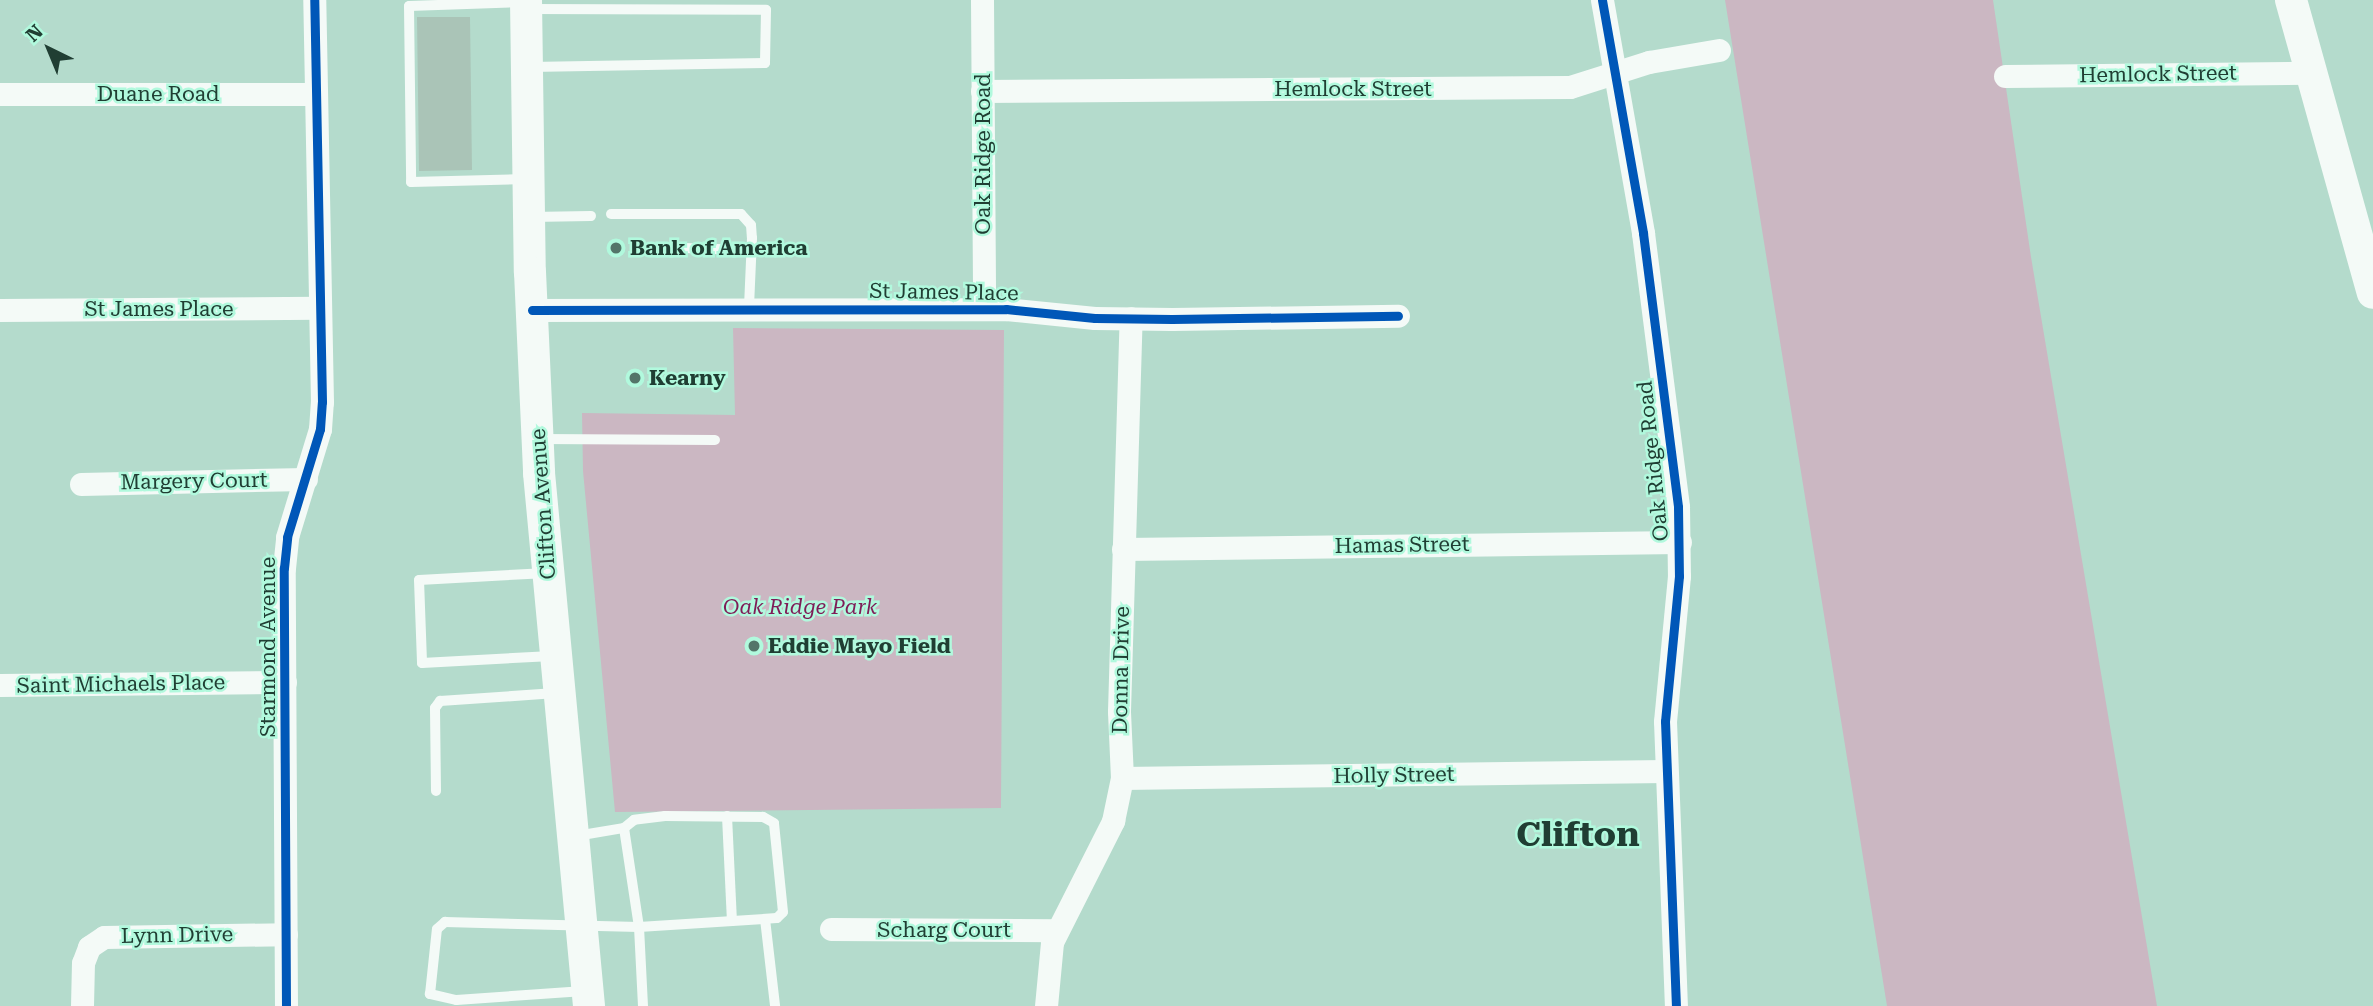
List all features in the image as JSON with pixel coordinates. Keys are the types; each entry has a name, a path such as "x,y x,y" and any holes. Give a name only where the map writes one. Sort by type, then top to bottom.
{"main road":[{"path":"2291,0 2373,293"},
{"name":"Clifton Avenue","path":"526,4 531,310 537,439 558,693 588,999"}],"street":[{"name":"Starmond Avenue","path":"286,1006 287,537 306,479 322,402 314,0"},
{"name":"Oak Ridge Road","path":"982,0 984,309"},
{"name":"Oak Ridge Road","path":"1602,0 1644,247 1680,542 1666,771 1676,1006"},
{"name":"Hemlock Street","path":"982,91 1570,87 1615,72 1719,50"},
{"name":"Hemlock Street","path":"2005,76 2311,73"},
{"name":"Duane Road","path":"0,94 315,94"},
{"name":"St James Place","path":"0,310 319,309"},
{"name":"St James Place","path":"531,310 984,309 1131,318 1398,316"},
{"name":"Donna Drive","path":"1046,1006 1047,964 1057,930 1113,821 1122,778 1123,549 1131,318"},
{"name":"Margery Court","path":"81,484 306,479"},
{"name":"Hamas Street","path":"1123,549 1680,542"},
{"name":"Saint Michaels Place","path":"0,685 285,682"},
{"name":"Holly Street","path":"1122,778 1666,771"},
{"name":"Scharg Court","path":"831,929 1057,930"},
{"name":"Lynn Drive","path":"82,1006 83,963 89,947 104,937 286,934"}],"lane":[{"path":"527,67 765,64 766,10 526,4 409,6 411,182 528,179"},
{"path":"611,214 741,214 751,225 749,308"},
{"path":"529,217 591,216"},
{"path":"683,248 752,244"},
{"path":"537,439 715,440"},
{"path":"548,573 419,580 422,663 555,656"},
{"path":"436,791 435,708 440,701 558,693"},
{"path":"429,1006 432,949 437,929 445,922 639,927 778,918 783,912 774,824 763,817 665,816 634,820 624,828 572,836"},
{"path":"727,816 733,921"},
{"path":"624,828 639,927 643,1006"},
{"path":"765,919 775,1006"},
{"path":"430,994 456,1000 588,999"}],"green space":[{"path":"1725,0 1993,0 2031,257 2157,1006 1887,1006"},
{"name":"Oak Ridge Park","path":"733,328 1004,330 1001,808 615,812 583,471 582,413 735,415"}],"building":[{"path":"417,17 470,17 472,170 419,171"}],"cycle path":[{"path":"286,1006 284,568 287,537 320,429 322,402 314,0"},
{"path":"1602,0 1643,233 1678,507 1679,576 1665,721 1676,1006"},
{"path":"532,310 1006,309 1095,318 1172,319 1398,316"}],"place":[{"name":"Bank of America","path":"616,248"},
{"name":"Kearny","path":"635,378"},
{"name":"Eddie Mayo Field","path":"754,646"}],"district":[{"name":"Clifton","path":"1578,835"}]}
